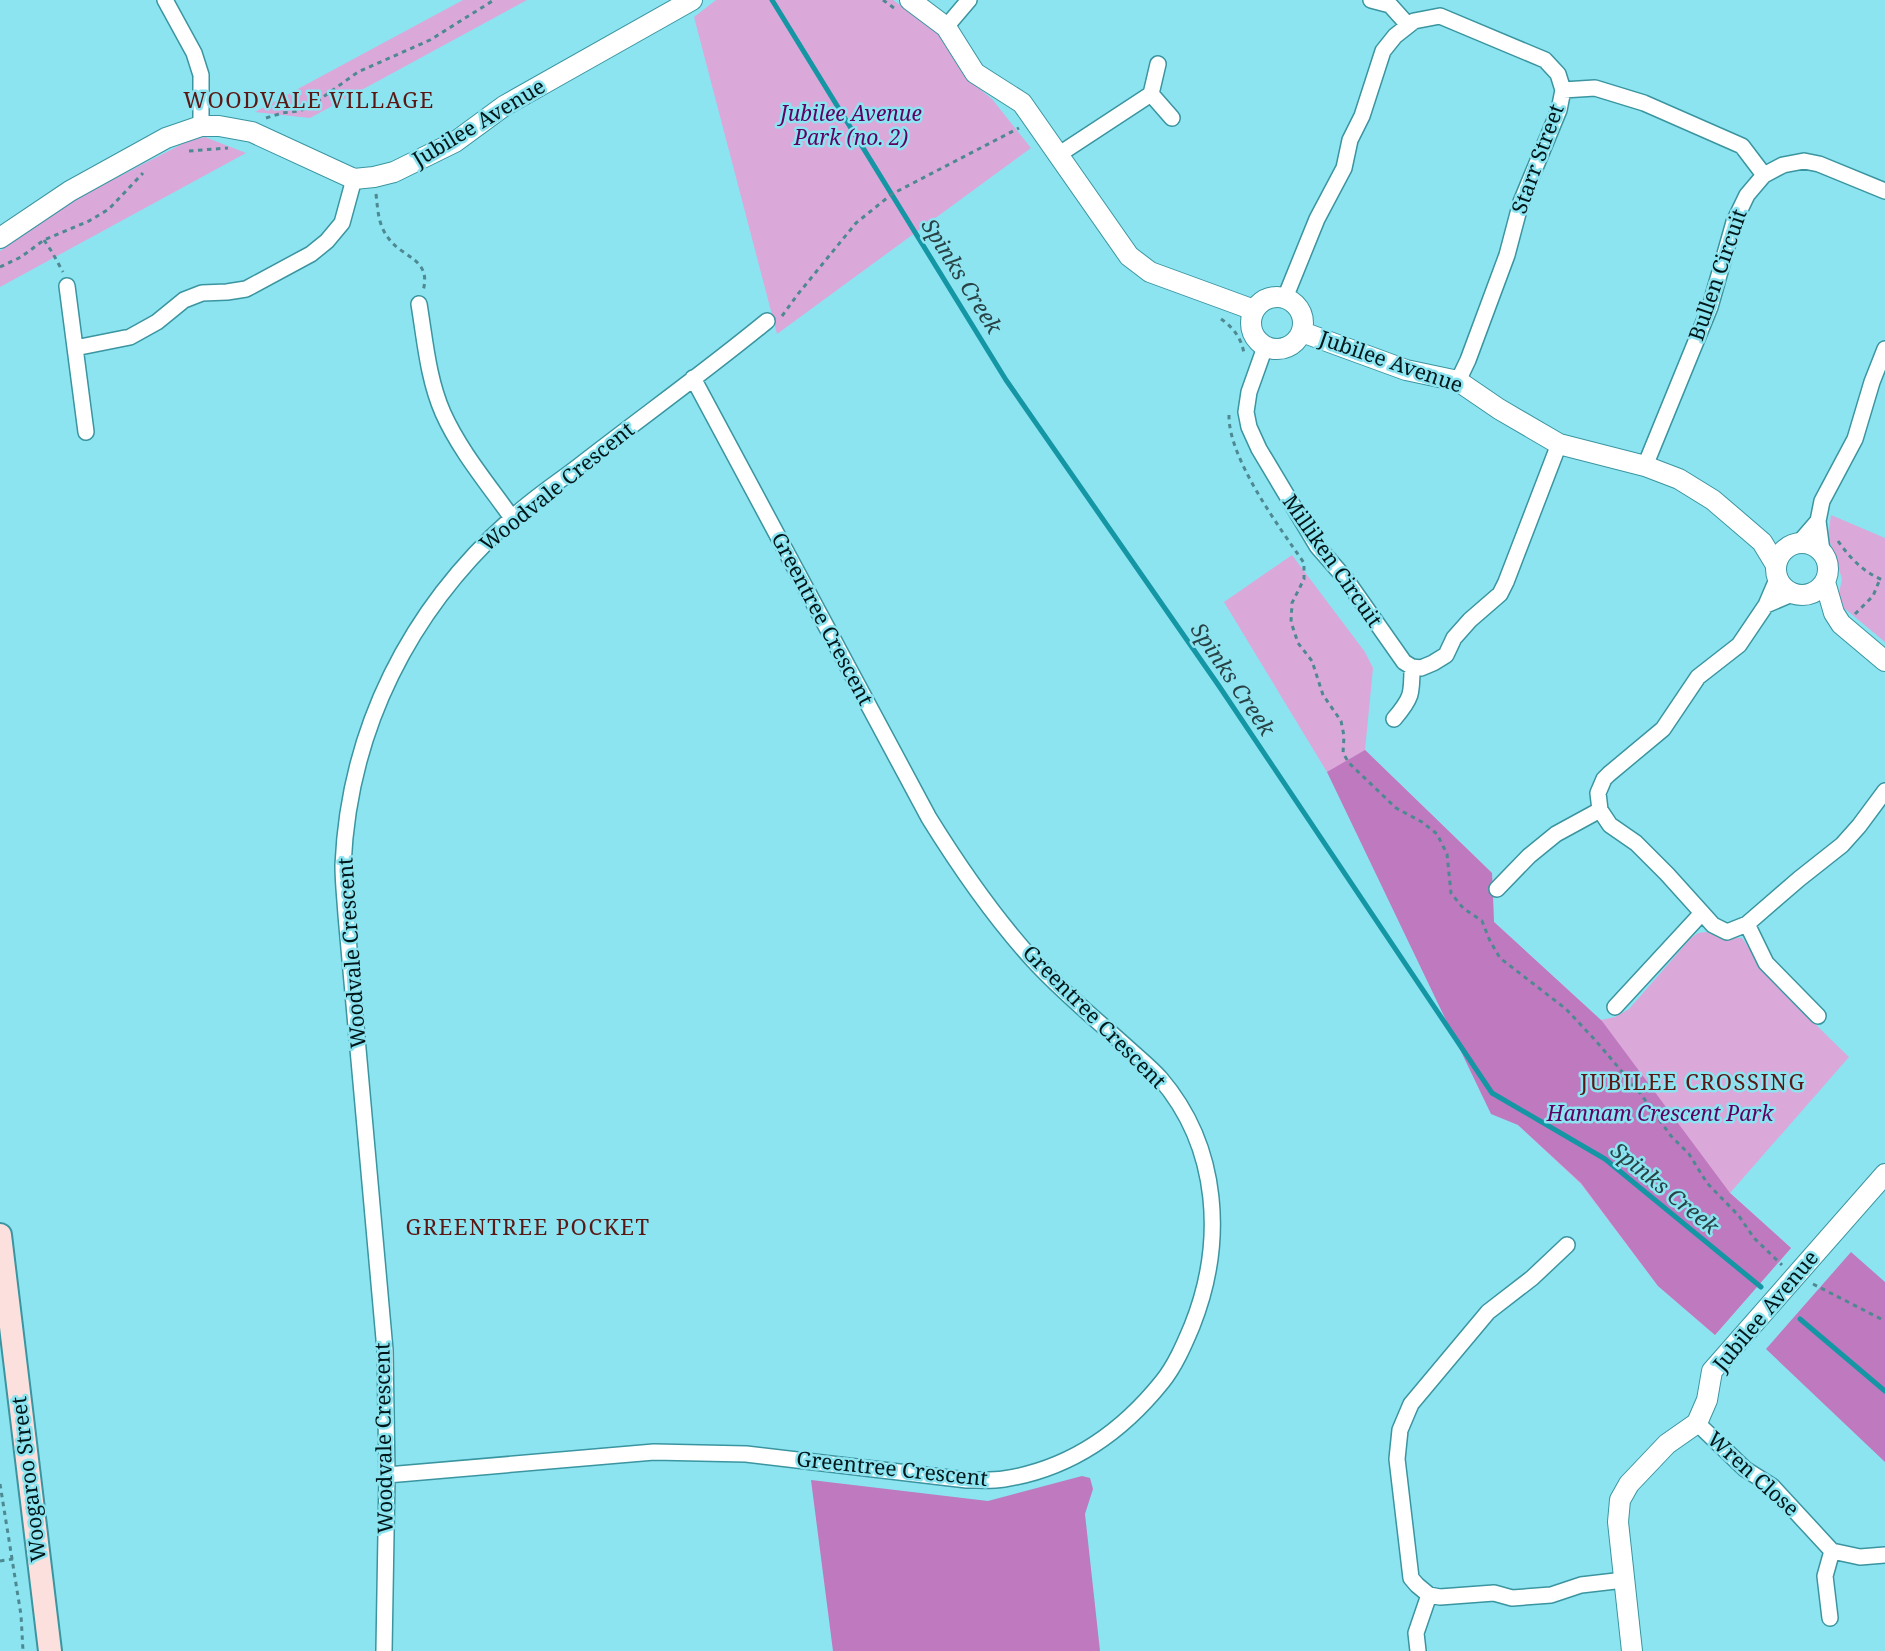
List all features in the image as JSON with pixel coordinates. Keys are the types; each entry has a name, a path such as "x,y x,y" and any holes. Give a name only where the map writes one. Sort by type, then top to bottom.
{"main road":[{"name":"Woogaroo Street","path":"0,1235 50,1651"}],"street":[{"name":"Jubilee Avenue","path":"364,178 394,172 454,142 504,106 692,0"},
{"path":"946,27 969,0"},
{"path":"1371,0 1390,5 1408,25"},
{"path":"172,2 201,75 201,126"},
{"path":"905,6 946,27 975,73 1022,103 1129,256 1150,272 1254,310"},
{"name":"Starr Street","path":"1285,298 1317,219 1344,168 1350,140 1362,116 1383,51 1395,36 1408,25 1424,18 1440,16 1545,60 1558,74 1563,90 1559,110 1521,202 1507,255 1458,381"},
{"path":"1058,155 1151,93 1158,64"},
{"path":"1563,90 1595,88 1644,103 1742,146 1764,175"},
{"path":"1151,93 1172,118"},
{"path":"0,237 80,186 166,138 201,126 219,126 252,132 364,178 342,223 327,241 311,254 246,289 202,293 184,300 157,322 130,337 75,348"},
{"name":"Bullen Circuit","path":"1645,466 1710,307 1734,222 1747,195 1764,175 1782,165 1804,161 1819,164 1885,191"},
{"path":"67,286 86,432"},
{"name":"Jubilee Avenue","path":"1265,347 1274,350 1291,346 1302,332 1302,315 1298,308 1285,298"},
{"path":"1265,347 1253,335 1251,327 1254,310 1267,299 1285,298"},
{"path":"419,304 430,374 443,412 462,447 512,518"},
{"name":"Woodvale Crescent","path":"384,1651 387,1475 385,1350 343,866 349,812 362,753 380,699 405,648 434,602 470,558 512,518 764,323"},
{"name":"Jubilee Avenue","path":"1302,332 1406,370 1458,381 1499,409 1559,444 1645,466 1678,479 1713,500 1762,542 1784,587 1801,594 1837,618 1885,661"},
{"name":"Milliken Circuit","path":"1265,347 1248,392 1246,411 1255,441 1317,546 1345,578 1398,655 1412,667"},
{"path":"1766,605 1814,592 1825,582 1828,566 1822,551 1818,521 1822,501 1855,439 1872,381 1885,349"},
{"name":"Greentree Crescent","path":"387,1475 654,1452 694,1452 746,1454 967,1480 1002,1479 1041,1470 1079,1455 1114,1432 1144,1405 1168,1374 1187,1337 1201,1302 1210,1262 1212,1222 1210,1186 1199,1145 1182,1110 1159,1077 1035,962 965,875 929,818 693,378"},
{"path":"1394,719 1408,703 1412,688 1412,667 1421,668 1446,655 1454,638 1470,620 1500,594 1559,444"},
{"path":"1818,521 1779,558 1766,605 1738,645 1698,677 1664,729 1604,780 1598,794 1600,810 1610,825 1636,843 1667,874 1701,914 1722,931 1732,931 1747,924 1798,879 1842,845 1885,791"},
{"path":"1762,542 1794,545 1808,543 1822,551"},
{"path":"1825,582 1837,618"},
{"path":"1497,889 1529,856 1556,834 1600,810"},
{"path":"1615,1007 1701,914"},
{"path":"1747,924 1766,963 1818,1016"},
{"name":"Jubilee Avenue","path":"1697,1423 1707,1400 1712,1371 1885,1174"},
{"path":"1567,1245 1532,1278 1488,1312 1411,1404 1400,1430 1396,1459 1411,1578 1429,1595 1440,1597 1494,1593 1512,1598 1551,1595 1581,1585 1624,1580"},
{"path":"1632,1651 1618,1522 1620,1500 1629,1484 1667,1444 1697,1423"},
{"name":"Wren Close","path":"1697,1423 1745,1469 1772,1486 1832,1551"},
{"path":"1830,1618 1825,1576 1832,1551 1860,1557 1885,1555"},
{"path":"1418,1651 1416,1633 1429,1595"}],"path":[{"path":"884,0 905,6"},
{"path":"1014,120 1025,131"},
{"path":"764,323 771,332 798,294 856,223 892,194 1022,126"},
{"path":"364,178 379,224 390,242 420,264 426,282 419,304"},
{"path":"44,240 67,286"},
{"path":"1215,316 1223,319 1233,328 1245,352 1243,359"},
{"path":"1229,408 1229,423 1234,442 1245,468 1304,563 1304,579 1292,603 1291,622 1298,643 1312,661 1323,695 1341,721 1344,736 1343,753 1349,763 1396,808 1422,822 1437,834 1447,854 1450,893 1463,908 1482,921 1500,958 1566,1009 1596,1041 1640,1093 1671,1136 1689,1154 1707,1184 1739,1216 1754,1238 1796,1275 1885,1321"},
{"path":"1818,521 1826,525 1851,559 1885,581"},
{"path":"1837,618 1859,611 1873,596 1880,579"},
{"path":"0,1484 21,1615 23,1651"},
{"path":"0,1561 13,1559"}],"green space":[{"path":"463,0 527,0 310,118 255,112"},
{"name":"Jubilee Avenue Park (no. 2)","path":"716,0 893,0 938,32 971,82 992,99 1031,148 777,334 694,17"},
{"path":"205,137 246,153 0,287 0,251 79,197 188,141"},
{"path":"1831,515 1885,538 1885,642 1844,608 1839,593 1842,579 1828,536"},
{"name":"Hannam Crescent Park","path":"1292,555 1365,652 1373,668 1365,750 1492,873 1494,922 1601,1020 1615,1017 1629,1009 1691,938 1698,933 1706,932 1722,937 1742,938 1779,986 1849,1057 1730,1193 1791,1248 1715,1335 1658,1286 1581,1184 1518,1125 1540,1103 1327,772 1224,602"},
{"path":"1365,750 1492,873 1494,922 1602,1021 1730,1193 1791,1248 1715,1335 1658,1286 1581,1183 1518,1125 1491,1114 1327,772"},
{"path":"1851,1252 1885,1282 1885,1462 1766,1349"},
{"path":"1082,1476 1090,1478 1093,1489 1085,1514 1100,1651 833,1651 811,1480 988,1501"}],"waterway":[{"name":"Spinks Creek","path":"772,0 1006,380 1219,686 1492,1093 1605,1159 1761,1287"},
{"name":"Spinks Creek","path":"1800,1319 1885,1391"}],"district":[{"name":"WOODVALE VILLAGE","path":"309,100"},
{"name":"JUBILEE CROSSING","path":"1693,1082"},
{"name":"GREENTREE POCKET","path":"528,1227"}]}
